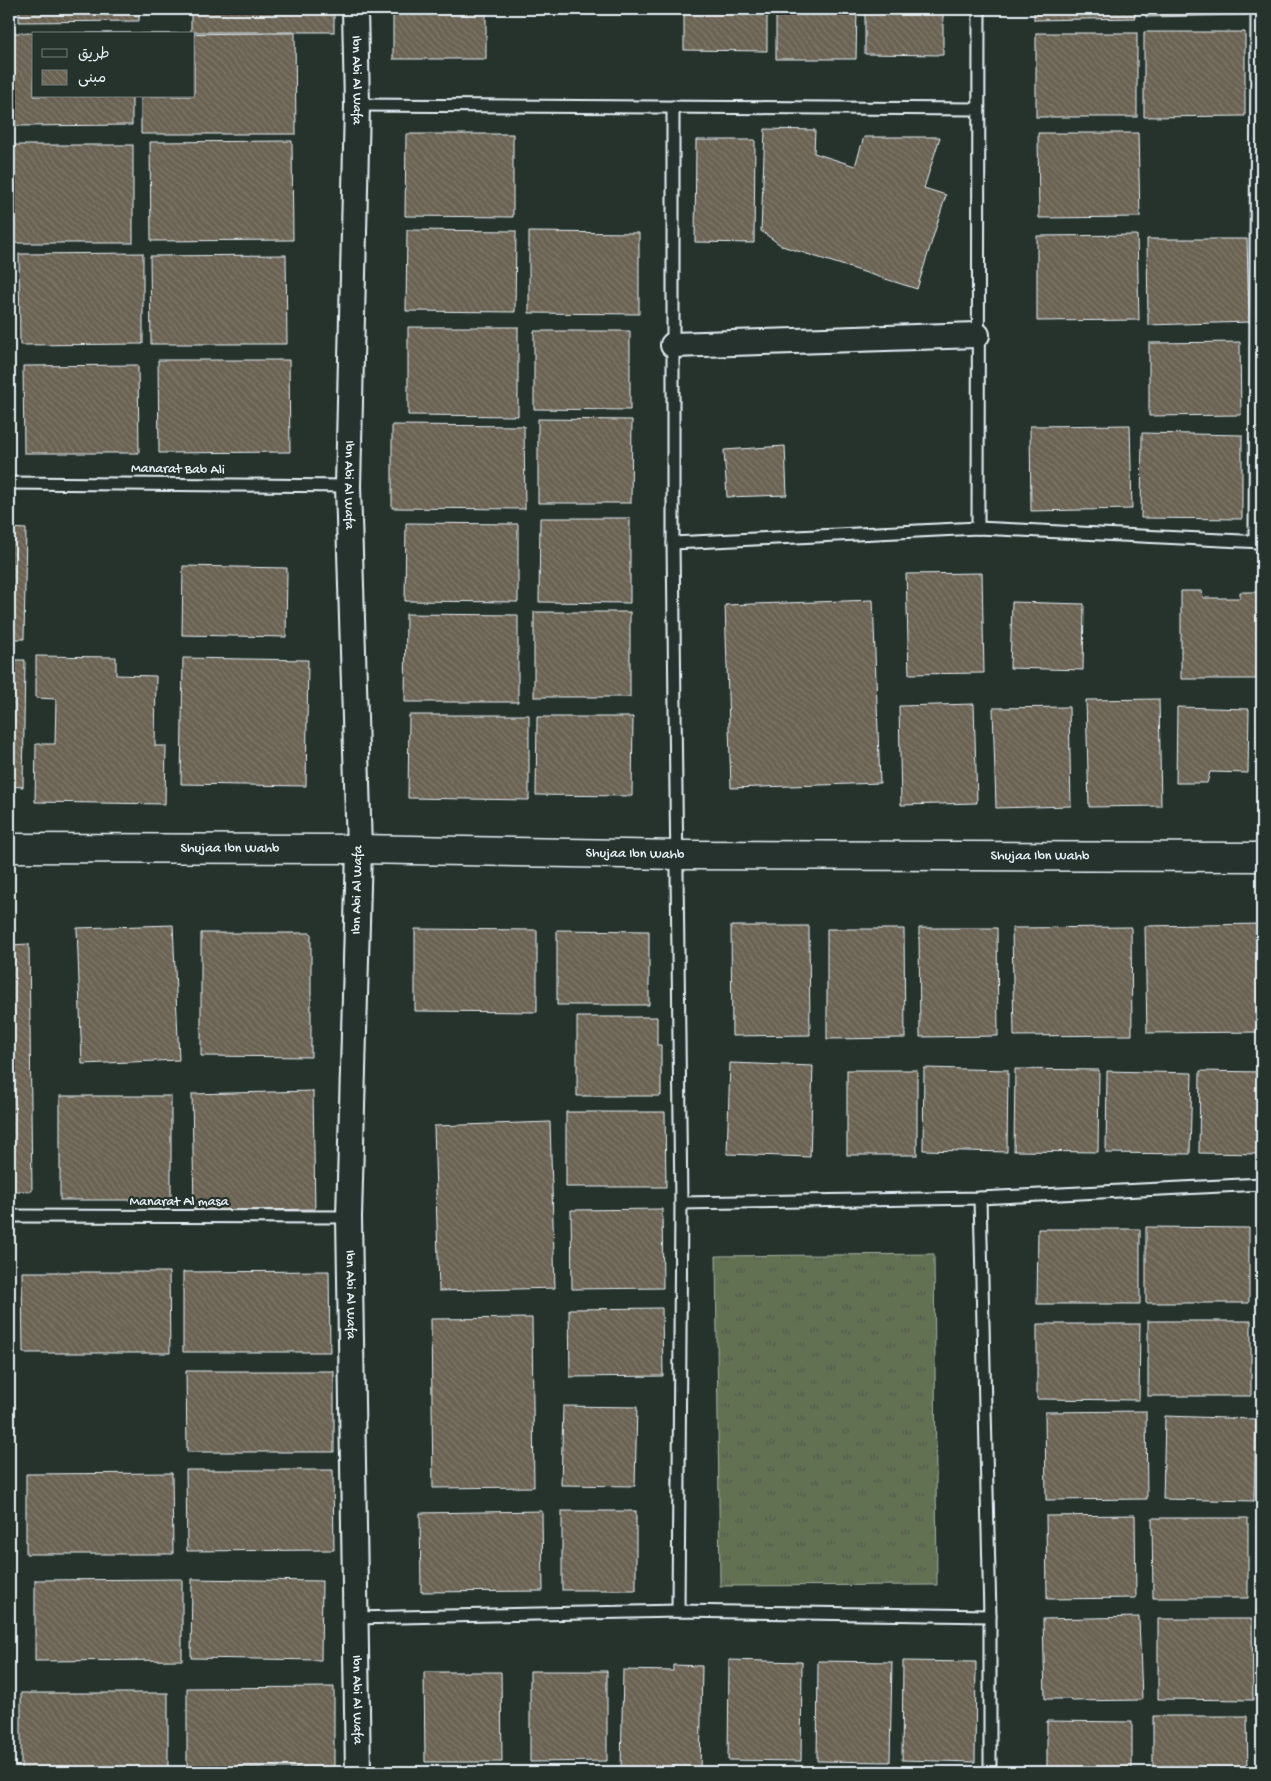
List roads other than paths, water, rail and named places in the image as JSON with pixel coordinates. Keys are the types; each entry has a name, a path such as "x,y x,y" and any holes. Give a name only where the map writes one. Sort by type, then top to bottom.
{"street":[{"name":"Ibn Abi Al Wafa","path":"355,9 357,105 348,486 359,849 349,1217 354,1618 358,1772"},
{"path":"673,346 977,335"},
{"name":"Shujaa Ibn Wahb","path":"9,848 359,849 678,855 1262,857"}],"lane":[{"path":"978,528 977,109 979,9"},
{"path":"674,543 978,528 1259,542 1257,9"},
{"path":"357,105 977,109"},
{"path":"673,107 674,543 680,1203 678,1611"},
{"name":"Manarat Bab Ali","path":"9,483 348,486"},
{"path":"680,1203 980,1198 1262,1184"},
{"path":"980,1198 990,1616 990,1772"},
{"name":"Manarat Al masa","path":"9,1216 349,1217"},
{"path":"354,1618 678,1611 990,1616"}]}
